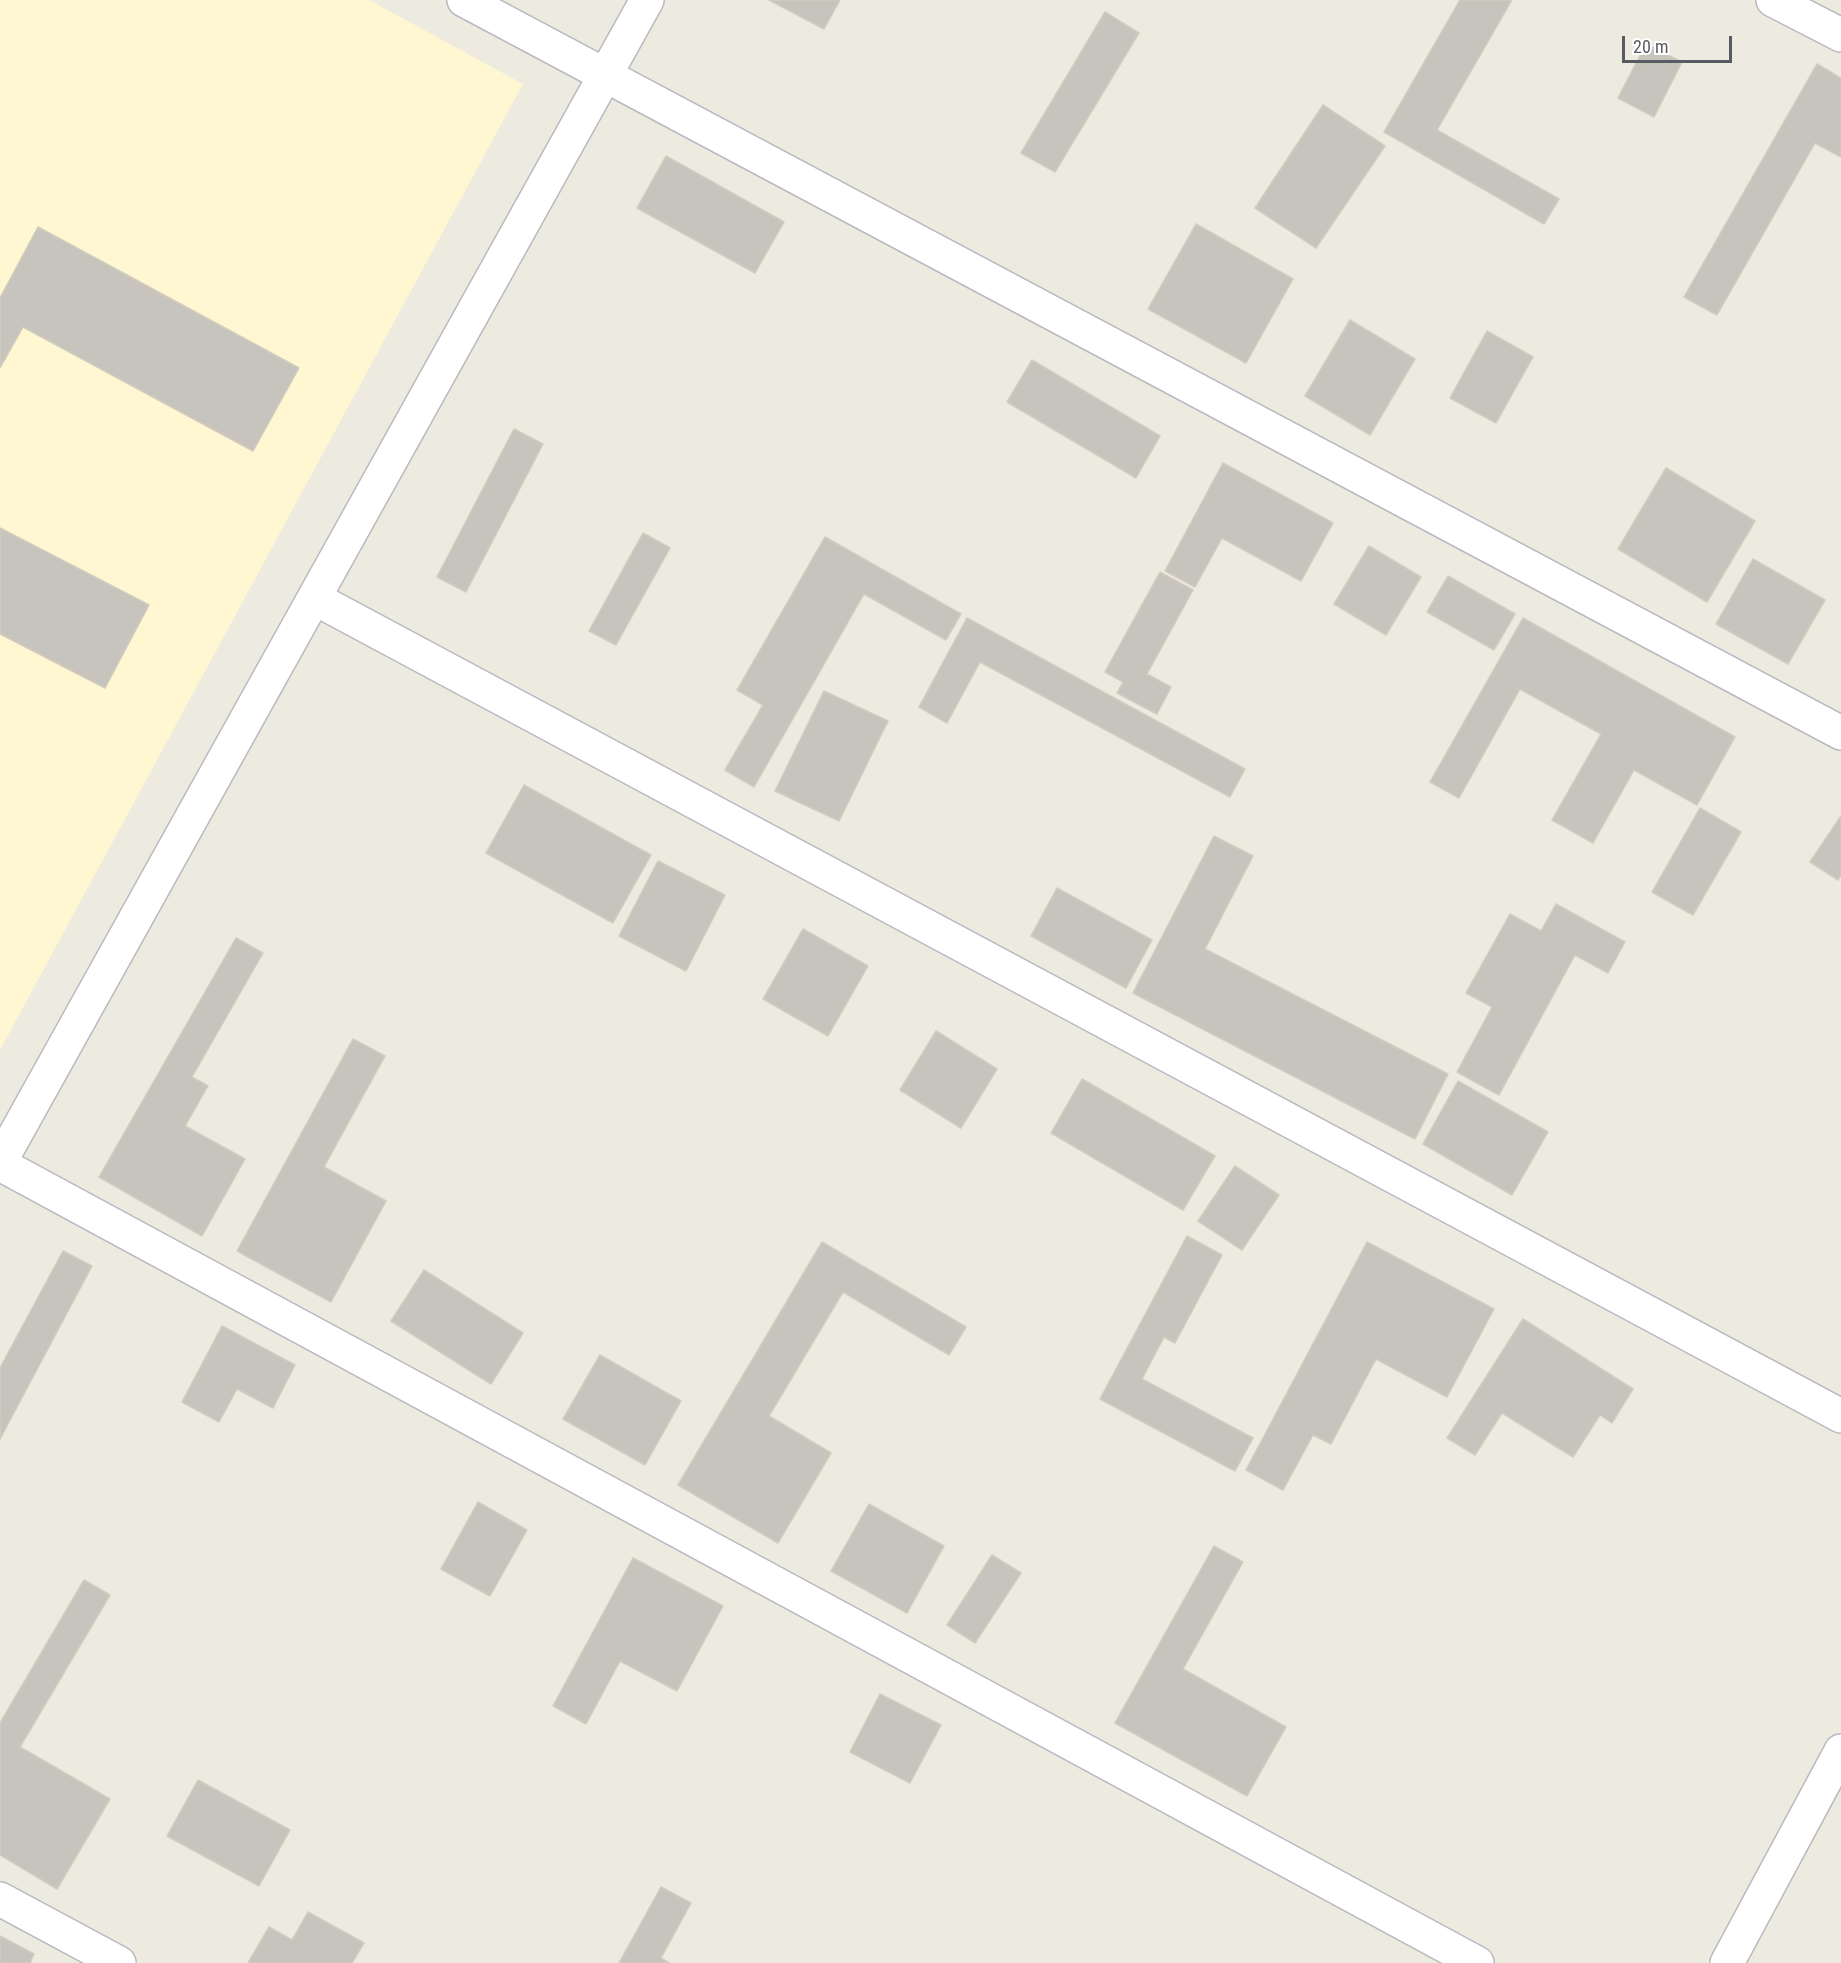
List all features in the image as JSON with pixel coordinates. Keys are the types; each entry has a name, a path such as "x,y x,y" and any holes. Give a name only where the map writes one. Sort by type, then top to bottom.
{"street":[{"path":"464,0 1841,733"},
{"path":"647,0 0,1163 1477,1963"},
{"path":"1773,0 1841,35"},
{"path":"314,598 1841,1416"},
{"path":"1727,1963 1841,1750"},
{"path":"0,1899 119,1963"}],"shaded area":[{"path":"0,0 369,0 523,84 0,1050"}],"building":[{"path":"769,0 840,0 824,29"},
{"path":"1460,0 1512,0 1437,130 1559,199 1544,224 1384,132"},
{"path":"1105,12 1139,33 1055,172 1021,153"},
{"path":"1646,44 1682,62 1654,117 1618,98"},
{"path":"1817,64 1841,78 1841,157 1815,143 1717,315 1684,297"},
{"path":"1323,105 1385,146 1316,248 1255,208"},
{"path":"666,156 784,222 755,273 637,208"},
{"path":"1196,224 1293,279 1246,363 1148,309"},
{"path":"38,227 299,368 253,451 23,327 0,368 0,298"},
{"path":"1350,320 1415,359 1370,435 1305,396"},
{"path":"1487,331 1533,357 1496,423 1450,398"},
{"path":"1032,360 1160,436 1136,478 1007,402"},
{"path":"514,429 543,444 466,592 437,577"},
{"path":"1223,463 1333,523 1301,581 1222,538 1195,587 1165,571"},
{"path":"1666,468 1755,521 1707,602 1618,549"},
{"path":"0,528 149,605 105,688 0,634"},
{"path":"643,533 670,548 616,645 589,631"},
{"path":"825,537 961,614 946,640 864,594 754,787 725,770 763,705 737,690"},
{"path":"1369,546 1421,577 1386,635 1334,604"},
{"path":"1753,559 1825,600 1788,664 1716,624"},
{"path":"1160,572 1193,590 1147,674 1171,687 1157,714 1117,693 1123,682 1105,672"},
{"path":"1448,576 1515,614 1494,650 1427,612"},
{"path":"967,618 1245,769 1230,797 980,662 947,723 919,707"},
{"path":"1523,618 1735,737 1697,805 1634,770 1593,843 1552,820 1601,734 1520,689 1459,798 1430,782"},
{"path":"824,691 888,721 839,821 775,791"},
{"path":"524,785 651,855 613,923 486,853"},
{"path":"1700,808 1741,832 1693,915 1652,892"},
{"path":"1841,816 1841,875 1838,880 1810,862"},
{"path":"1214,836 1253,856 1205,949 1448,1074 1415,1139 1133,993"},
{"path":"658,861 725,895 686,971 619,936"},
{"path":"1057,888 1152,940 1126,988 1031,936"},
{"path":"1556,904 1625,942 1608,973 1575,955 1499,1095 1457,1072 1492,1007 1466,993 1510,914 1541,931"},
{"path":"803,929 868,966 828,1036 763,999"},
{"path":"236,938 263,953 192,1077 208,1086 185,1126 245,1159 202,1236 99,1177"},
{"path":"936,1031 997,1069 961,1128 900,1090"},
{"path":"353,1039 385,1056 324,1167 386,1201 331,1302 237,1251"},
{"path":"1082,1079 1215,1156 1183,1210 1051,1133"},
{"path":"1458,1081 1548,1132 1512,1195 1423,1144"},
{"path":"1235,1166 1279,1195 1242,1250 1198,1221"},
{"path":"1187,1236 1222,1255 1175,1343 1164,1337 1142,1379 1253,1438 1235,1471 1100,1399"},
{"path":"822,1242 966,1327 949,1355 843,1292 769,1416 831,1453 778,1543 678,1485"},
{"path":"1367,1242 1494,1309 1447,1397 1376,1359 1331,1444 1313,1435 1283,1490 1246,1470"},
{"path":"63,1251 92,1266 0,1439 0,1368"},
{"path":"424,1270 523,1333 491,1384 391,1321"},
{"path":"1523,1319 1633,1389 1612,1423 1600,1415 1573,1457 1502,1413 1475,1455 1447,1438"},
{"path":"222,1326 295,1365 273,1408 237,1389 219,1422 182,1402"},
{"path":"600,1355 681,1401 645,1465 563,1419"},
{"path":"478,1502 527,1530 490,1596 441,1569"},
{"path":"869,1504 944,1546 907,1613 831,1571"},
{"path":"1214,1546 1243,1562 1183,1669 1286,1727 1247,1796 1115,1723"},
{"path":"992,1555 1021,1573 975,1643 947,1625"},
{"path":"633,1558 723,1606 677,1691 620,1661 586,1724 553,1706"},
{"path":"84,1580 110,1595 20,1747 110,1799 57,1889 0,1855 0,1723"},
{"path":"880,1694 941,1725 910,1783 850,1752"},
{"path":"198,1780 290,1830 259,1886 167,1836"},
{"path":"661,1887 691,1903 661,1958 669,1963 619,1963"},
{"path":"308,1912 364,1943 352,1963 248,1963 269,1927 292,1940"},
{"path":"0,1936 34,1954 30,1963 0,1963"}]}
